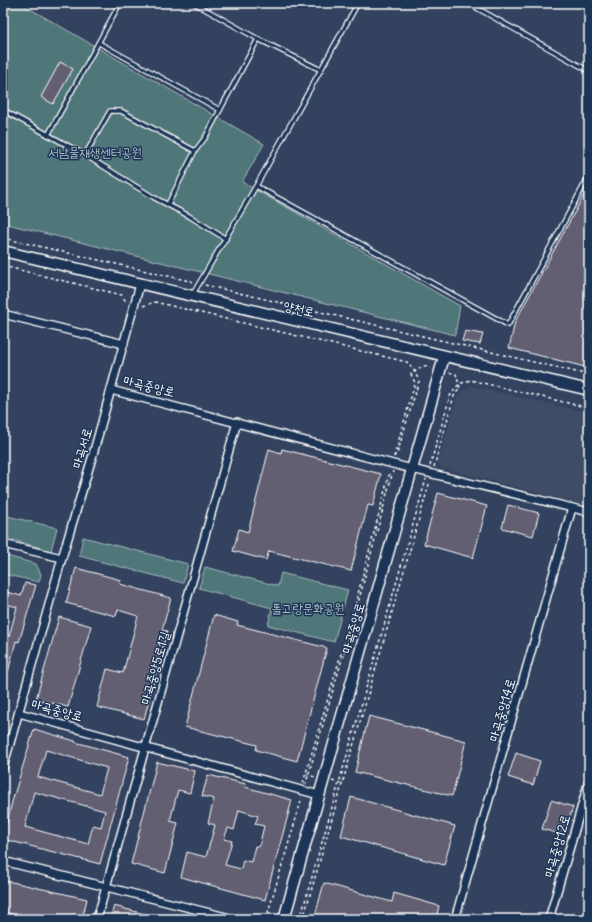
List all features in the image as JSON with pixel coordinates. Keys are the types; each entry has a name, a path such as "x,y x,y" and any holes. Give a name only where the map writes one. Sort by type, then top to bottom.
{"main road":[{"name":"양천로","path":"3,251 444,357 589,390"},
{"name":"마곡중앙로","path":"284,919 444,357"}],"street":[{"name":"마곡서로","path":"3,768 62,558 92,458 140,284"},
{"path":"3,314 124,344"},
{"name":"마곡중앙로","path":"111,390 412,469"},
{"name":"마곡중앙5로1길","path":"97,919 237,422"},
{"path":"412,469 589,512"},
{"name":"마곡중앙14로","path":"455,919 572,508"},
{"path":"3,544 62,558"},
{"name":"마곡중앙로","path":"19,713 319,795"},
{"name":"마곡중앙12로","path":"548,919 589,781"},
{"path":"3,861 234,919"}],"lane":[{"path":"48,135 120,3"},
{"path":"194,3 258,39 321,70"},
{"path":"191,296 226,239 358,3"},
{"path":"468,3 589,70"},
{"path":"168,204 195,151 205,138 258,39"},
{"path":"99,43 220,110"},
{"path":"3,110 85,155 153,197 168,204 226,239"},
{"path":"85,155 110,111 121,111 195,151"},
{"path":"256,186 508,325 589,176"}],"path":[{"path":"3,238 589,376"},
{"path":"3,266 122,295 126,302"},
{"path":"143,306 155,302 407,362 415,372 419,380 397,454 394,456 415,383 411,374 415,372"},
{"path":"304,919 430,473 450,396 459,384 470,380 589,408"},
{"path":"300,919 430,473 454,396 460,388 459,384"},
{"path":"303,784 352,617 391,468"},
{"path":"266,919 302,798 300,795"}],"shaded area":[{"path":"471,386 589,413 589,506 441,468 438,463 457,396"}],"green space":[{"name":"서남물재생센터공원","path":"3,3 20,3 264,144 242,182 460,306 455,335 3,223"},
{"path":"3,515 57,528 51,551 3,537"},
{"path":"83,537 188,564 183,583 79,556"},
{"path":"3,555 36,564 41,574 39,582 3,574"},
{"name":"똘고랑문화공원","path":"205,567 278,586 281,573 348,590 334,642 268,625 272,608 199,588"}],"building":[{"path":"60,62 73,69 53,104 41,97"},
{"path":"589,186 589,368 509,348 515,322"},
{"path":"465,331 483,334 480,344 462,341"},
{"path":"269,449 281,453 282,449 381,474 373,506 368,505 351,571 269,551 266,560 233,551 239,529 248,532"},
{"path":"438,493 487,506 473,558 424,544"},
{"path":"508,505 539,513 533,536 502,528"},
{"path":"76,568 121,580 120,584 171,598 162,630 167,631 144,719 97,707 107,669 123,673 138,616 118,610 116,616 66,603"},
{"path":"25,583 36,585 19,642 16,641 5,684 3,683 3,643 7,644 17,607 3,603 3,591 21,596"},
{"path":"214,615 238,622 237,625 327,648 297,761 256,750 257,745 185,727"},
{"path":"59,617 91,626 68,707 36,699"},
{"path":"369,716 466,741 452,796 355,772"},
{"path":"34,729 129,757 100,864 3,839 12,802","holes":["46,750 107,768 100,794 38,777","34,792 105,811 101,827 93,825 88,844 25,827"]},
{"path":"516,753 540,761 533,785 508,777"},
{"path":"157,762 195,771 190,793 178,790 170,821 178,823 165,873 131,864"},
{"path":"208,775 246,784 245,787 292,800 265,900 181,877 187,852 206,857 215,825 208,823 214,799 202,796","holes":["239,810 258,816 255,824 264,826 259,847 255,846 251,862 243,860 241,869 225,865 232,841 224,839 228,828 234,830"]},
{"path":"351,797 455,826 444,865 341,836"},
{"path":"551,800 573,807 564,835 542,829"},
{"path":"3,880 87,899 82,919 34,919 3,912"},
{"path":"324,883 392,902 394,893 439,906 436,919 314,919"},
{"path":"114,906 156,917 155,919 110,919"}]}
